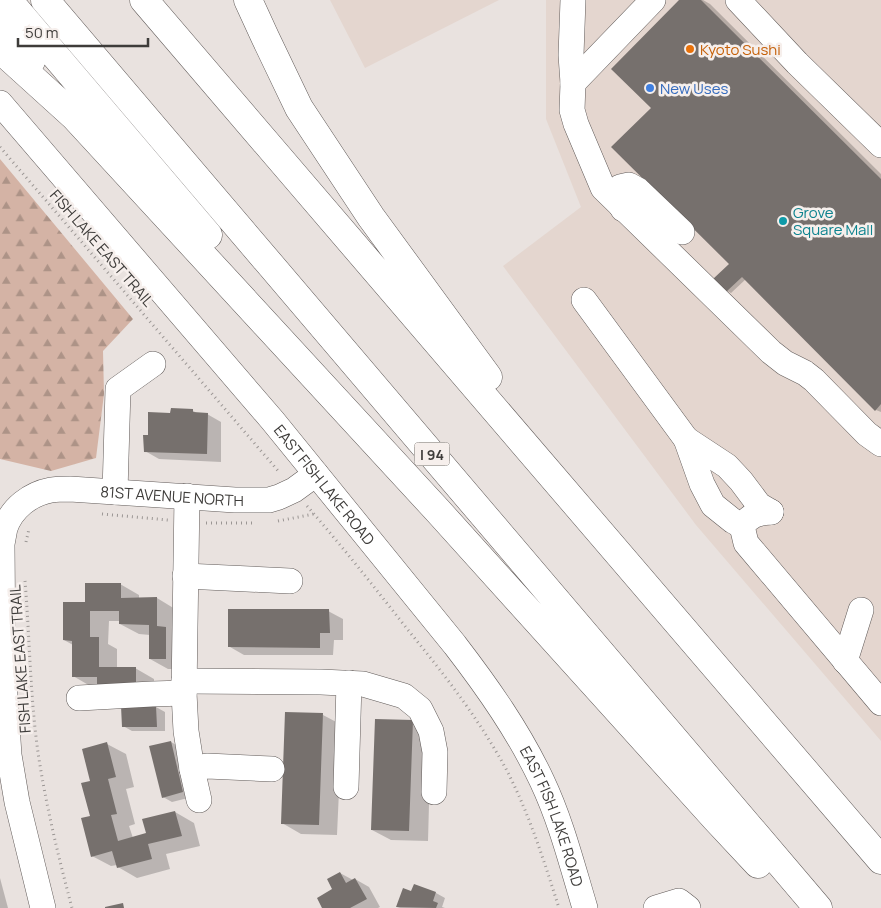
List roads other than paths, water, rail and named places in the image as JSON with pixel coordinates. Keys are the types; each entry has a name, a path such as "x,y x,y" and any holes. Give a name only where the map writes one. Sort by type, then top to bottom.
{"highway":[{"path":"8,0 308,353 335,399"},
{"name":"I 94","path":"45,0 818,908"},
{"path":"144,0 881,860"},
{"path":"248,0 299,108 371,217 600,530"},
{"path":"0,20 74,116 438,511 716,819 800,908"},
{"path":"0,49 74,116"}],"street":[{"path":"573,0 572,110 603,188 771,352 785,363 814,380 867,434 881,444"},
{"path":"573,83 654,0"},
{"path":"738,0 797,63 881,145"},
{"name":"EAST FISH LAKE ROAD","path":"0,103 228,368 480,678 512,726 542,782 555,812 585,908"},
{"path":"623,209 616,196 617,191 620,187 629,185 638,190 682,232"},
{"path":"584,300 686,438 702,484 714,505 742,526 746,543 881,703"},
{"path":"115,492 118,389 153,364"},
{"path":"686,438 727,466 759,505 771,512 764,512 748,518 742,526"},
{"name":"81ST AVENUE NORTH","path":"44,908 17,802 9,754 3,665 2,544 6,527 13,513 29,512 35,495 51,490 70,488 236,500 269,500 294,490 316,474"},
{"path":"187,496 184,687 186,731 199,800"},
{"path":"186,576 290,581"},
{"path":"845,661 864,611"},
{"path":"79,698 152,694 184,687 321,682 363,684 404,696 420,709 431,730 435,752 434,792"},
{"path":"346,787 349,683"},
{"path":"192,769 207,766 272,769"},
{"path":"656,908 679,901 688,908"}],"place":[{"name":"Kyoto Sushi","path":"690,49"},
{"name":"New Uses","path":"650,88"},
{"name":"Grove Square Mall","path":"783,221"}]}
